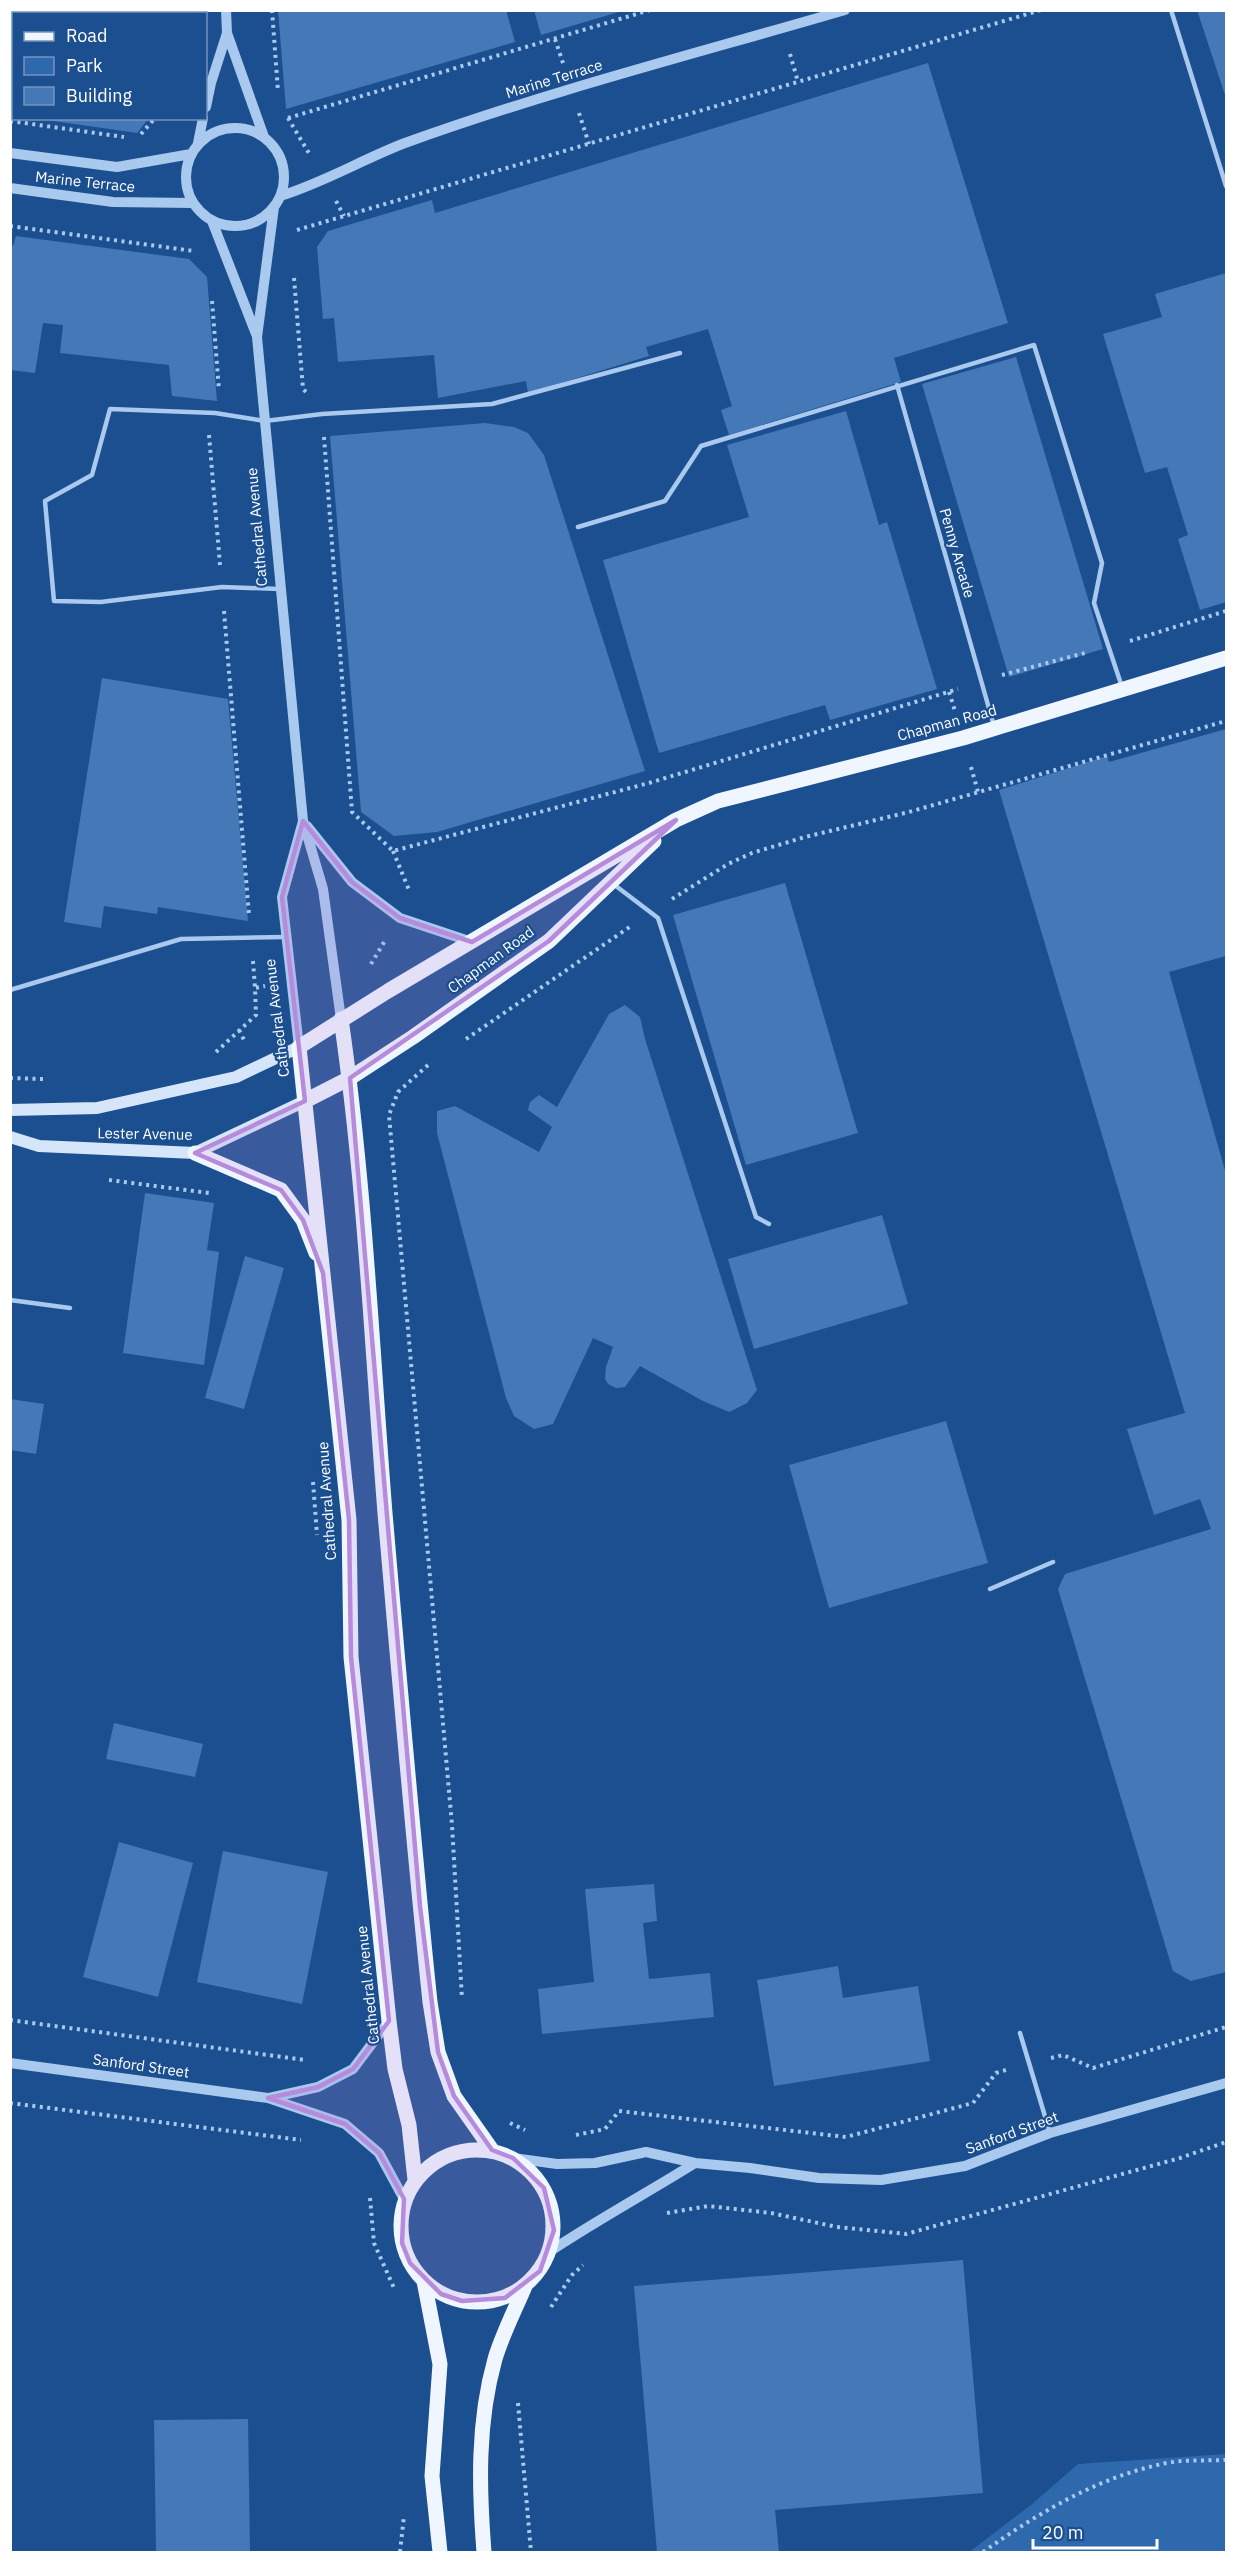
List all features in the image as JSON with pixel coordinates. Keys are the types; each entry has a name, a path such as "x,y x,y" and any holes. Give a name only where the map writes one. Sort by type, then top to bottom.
{"main road":[{"name":"Chapman Road","path":"299,1047 341,1019 676,820 718,801 995,728 1227,658"},
{"name":"Chapman Road","path":"306,1101 350,1078 413,1037 549,941 676,820"},
{"name":"Cathedral Avenue","path":"341,1019 350,1078 368,1270 386,1514 430,2002 438,2052 454,2096 492,2150"},
{"name":"Cathedral Avenue","path":"299,1047 348,1520 351,1657 389,2021 395,2069 409,2125 415,2180"},
{"name":"Lester Avenue","path":"10,1110 97,1108 236,1077 299,1047"},
{"name":"Lester Avenue","path":"10,1137 39,1146 195,1153 306,1101"},
{"path":"195,1153 281,1190 303,1220 323,1273"},
{"path":"470,2149 492,2150 513,2158 530,2171 544,2188 552,2208 554,2230 549,2252 540,2271 525,2286 505,2298 484,2302 462,2301 441,2294 424,2281 410,2263 402,2243 400,2221 404,2199 415,2180 430,2164 449,2154 470,2149"},
{"path":"424,2281 440,2364 432,2476 440,2553"},
{"path":"484,2553 480,2495 482,2422 495,2359 525,2286"}],"street":[{"path":"226,10 227,33 264,137"},
{"name":"Marine Terrace","path":"280,196 306,188 404,144 560,92 845,10"},
{"path":"207,102 227,33"},
{"path":"198,143 220,129 233,127 249,129 264,137 275,149 282,163 284,180 280,196 274,207 263,217 250,224 237,226 212,221 193,204 186,188 186,171 191,154 198,143 203,120"},
{"name":"Marine Terrace","path":"10,153 117,167 191,154"},
{"name":"Marine Terrace","path":"10,188 113,202 193,204"},
{"name":"Cathedral Avenue","path":"274,207 257,337 303,821 323,889 341,1019"},
{"name":"Cathedral Avenue","path":"212,221 257,337"},
{"path":"303,821 352,882 400,918 472,942"},
{"name":"Cathedral Avenue","path":"299,1047 282,897 303,821"},
{"name":"Sanford Street","path":"268,2098 318,2087 353,2069 389,2021"},
{"name":"Sanford Street","path":"10,2063 268,2098 345,2124 379,2153 404,2199"},
{"name":"Sanford Street","path":"513,2158 557,2164 595,2163 646,2152 695,2163 819,2178 881,2180 965,2166 1050,2133 1227,2083"},
{"path":"549,2252 601,2218 695,2163"}],"lane":[{"path":"1171,10 1227,186"},
{"path":"578,527 665,501 701,446 1034,345 1102,563 1094,603 1123,689"},
{"path":"281,589 222,587 101,602 54,601 45,501 92,475 110,409 215,413 265,421 322,414 492,404 680,353"},
{"name":"Penny Arcade","path":"897,385 995,728"},
{"path":"611,881 658,918 756,1217 769,1224"},
{"path":"10,990 181,939 286,937"},
{"path":"10,1300 70,1308"},
{"path":"990,1589 1053,1562"},
{"path":"1020,2033 1050,2133"}],"path":[{"path":"272,10 278,92"},
{"path":"288,118 650,10"},
{"path":"291,232 1041,10"},
{"path":"279,113 288,118 316,165"},
{"path":"137,138 153,120"},
{"path":"10,121 130,137"},
{"path":"10,226 193,251 199,258"},
{"path":"294,270 303,389 322,414"},
{"path":"211,1056 256,1015 209,434 220,395 212,296"},
{"path":"326,462 352,812 393,851 413,899"},
{"path":"393,851 648,783 1227,611"},
{"path":"458,1045 651,912 728,864 752,853 909,812 1227,721"},
{"path":"371,964 390,932"},
{"path":"255,988 266,985"},
{"path":"239,1030 244,1038"},
{"path":"429,1065 398,1092 389,1116 451,1813 462,2000 460,2009"},
{"path":"10,1078 46,1079"},
{"path":"101,1179 214,1194"},
{"path":"312,1473 318,1544"},
{"path":"10,2020 306,2060"},
{"path":"568,2137 604,2129 619,2111 846,2136 973,2103 996,2073 1029,2063 1063,2055 1093,2068 1227,2027"},
{"path":"10,2103 304,2141"},
{"path":"503,2117 512,2125 534,2134"},
{"path":"658,2215 708,2206 771,2213 837,2228 906,2234 1180,2158 1227,2142"},
{"path":"369,2194 374,2243 397,2296"},
{"path":"547,2313 572,2275 589,2260"},
{"path":"519,2394 531,2553"},
{"path":"983,2553 1024,2523 1089,2488 1163,2463 1227,2460"},
{"path":"400,2553 405,2506"}],"highlighted area":[{"path":"676,820 549,941 350,1078 420,1906 438,2052 454,2096 492,2150 513,2158 544,2188 554,2230 540,2271 505,2298 462,2301 441,2294 410,2263 402,2243 404,2199 379,2153 345,2124 268,2098 318,2087 353,2069 389,2021 351,1657 349,1520 323,1273 303,1220 281,1190 195,1153 305,1101 282,897 303,821 352,882 400,918 472,942"}],"green space":[{"path":"1226,2454 1226,2552 969,2552 1031,2505 1078,2464"}],"building":[{"path":"10,10 167,10 167,12 12,12 12,117"},
{"path":"278,10 506,10 515,42 286,109"},
{"path":"534,10 622,10 622,11 541,35"},
{"path":"1197,10 1226,10 1226,98"},
{"path":"928,63 1008,323 894,358 901,382 729,435 721,410 732,406 708,329 646,347 649,356 528,393 526,381 438,398 434,355 338,362 334,318 323,319 317,247 328,231 432,200 435,213"},
{"path":"47,120 147,120 137,133"},
{"path":"16,236 189,259 207,277 217,401 172,396 169,365 60,353 63,325 43,323 35,373 10,370 10,245 13,246"},
{"path":"1226,273 1226,602 1200,610 1178,539 1188,535 1167,467 1145,473 1103,334 1162,317 1155,294"},
{"path":"1016,357 1103,649 1009,677 922,384"},
{"path":"846,411 879,525 887,522 937,689 830,720 825,705 659,753 603,560 749,517 727,445"},
{"path":"485,423 514,427 528,433 544,455 645,771 437,832 394,836 361,812 330,436"},
{"path":"102,678 228,699 248,921 158,907 157,914 104,906 101,928 64,922"},
{"path":"1226,729 1226,956 1169,972 1226,1174 1226,1972 1191,1981 1173,1971 1058,1589 1065,1574 1211,1529 1200,1499 1154,1515 1127,1429 1185,1413 999,790 1107,756 1109,762"},
{"path":"785,883 858,1133 746,1165 673,915"},
{"path":"625,1005 640,1017 645,1039 757,1390 747,1403 729,1412 703,1401 640,1366 625,1387 616,1388 608,1384 605,1379 606,1367 613,1347 593,1338 553,1424 534,1429 514,1416 506,1398 437,1133 437,1111 455,1106 539,1152 552,1127 528,1110 530,1102 539,1095 557,1107 609,1014"},
{"path":"145,1193 214,1203 207,1250 219,1252 204,1365 123,1353"},
{"path":"882,1215 908,1304 754,1349 728,1259"},
{"path":"245,1256 284,1268 244,1409 205,1398"},
{"path":"10,1399 44,1404 36,1454 10,1450"},
{"path":"946,1421 988,1563 829,1608 789,1465"},
{"path":"114,1723 203,1744 195,1777 106,1759"},
{"path":"119,1842 193,1863 158,1997 83,1977"},
{"path":"223,1851 328,1872 302,2004 197,1982"},
{"path":"654,1884 657,1921 643,1923 649,1979 710,1973 714,2017 542,2034 538,1989 594,1982 585,1889"},
{"path":"838,1966 843,1998 918,1986 930,2061 774,2086 757,1980"},
{"path":"963,2260 983,2493 775,2510 779,2552 657,2552 634,2286"},
{"path":"248,2419 250,2552 156,2552 154,2420"}]}
